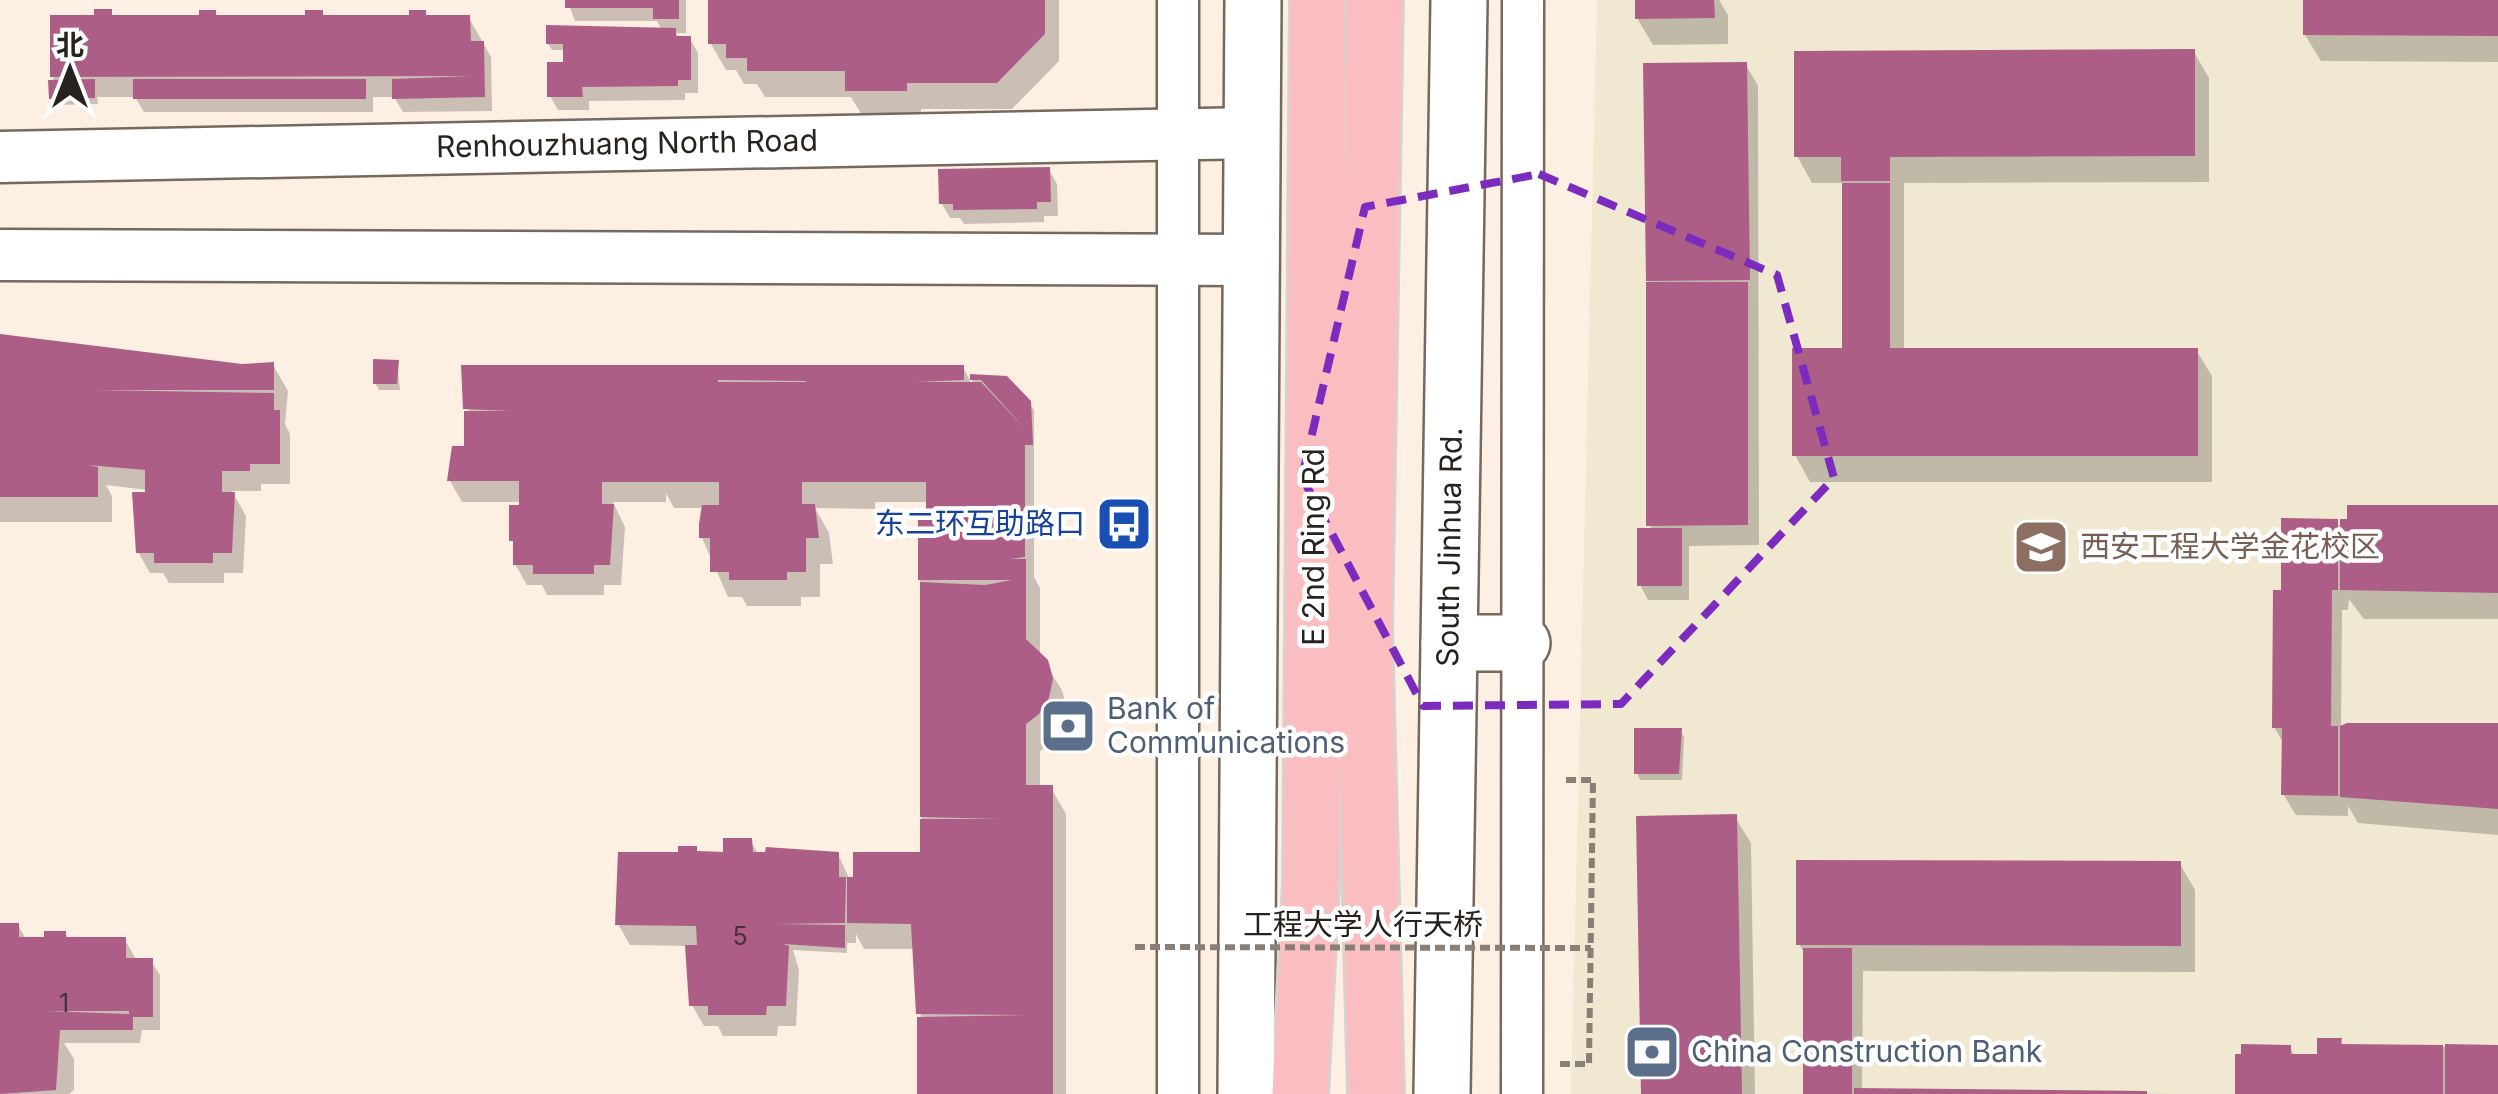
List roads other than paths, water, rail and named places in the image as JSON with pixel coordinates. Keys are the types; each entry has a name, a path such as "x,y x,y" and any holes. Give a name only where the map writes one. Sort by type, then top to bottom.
{"highway":[{"name":"E 2nd Ring Rd","path":"1318,0 1339,624 1376,1094"},
{"name":"E 2nd Ring Rd","path":"1300,1094 1311,884 1339,624 1375,0"}],"main road":[{"path":"1246,1094 1253,0"},
{"name":"South Jinhua Rd.","path":"1442,1094 1459,0"},
{"path":"1449,643 1522,643"}],"street":[{"path":"1178,0 1178,1094"},
{"path":"1522,1094 1523,0"},
{"name":"Renhouzhuang North Road","path":"0,156 1253,133"},
{"path":"0,255 1252,260"}],"place":[{"name":"东二环互助路口","path":"1124,524"},
{"name":"西安工程大学金花校区","path":"2041,547"},
{"name":"Bank of Communications","path":"1068,726"},
{"name":"China Construction Bank","path":"1652,1052"}]}
